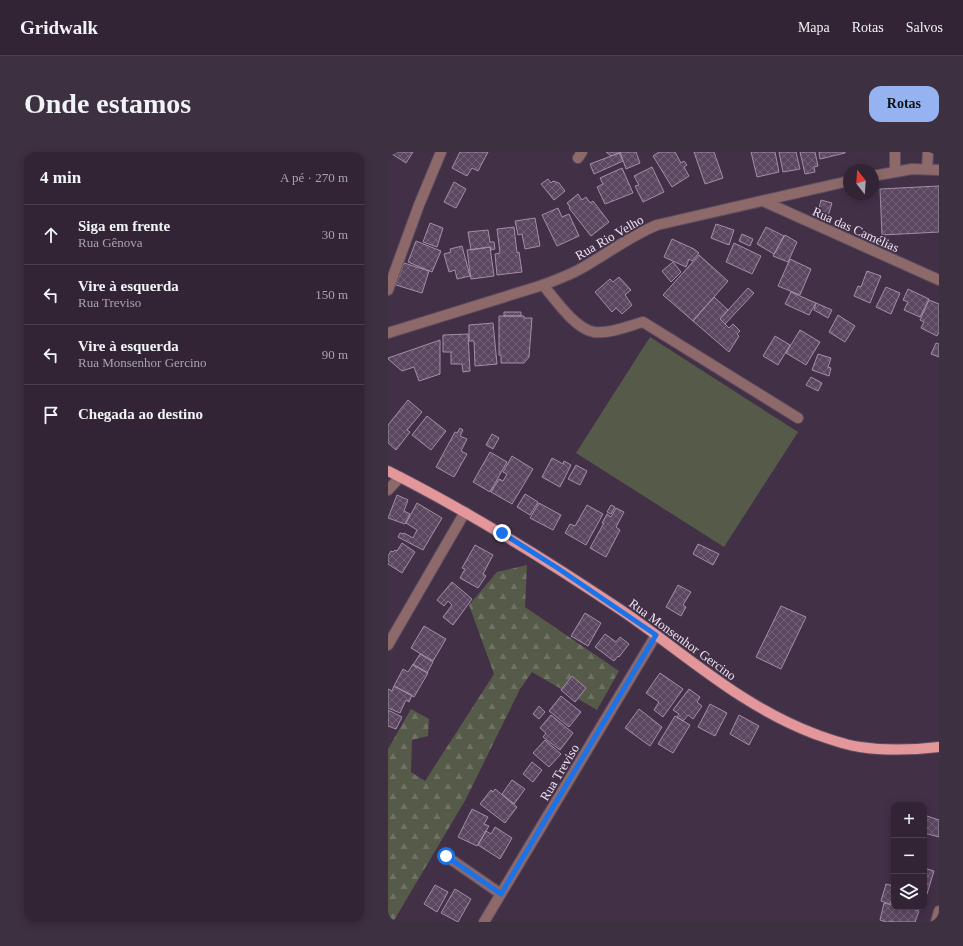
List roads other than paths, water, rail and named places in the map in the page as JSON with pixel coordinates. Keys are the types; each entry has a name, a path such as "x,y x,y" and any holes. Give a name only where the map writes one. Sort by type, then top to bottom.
{"main road":[{"name":"Rua Monsenhor Gercino","path":"388,471 502,533 559,569 656,635 716,680 746,700 778,718 831,740 859,747 888,750 912,750 939,747"}],"street":[{"path":"388,290 418,205 441,152"},
{"path":"895,152 895,171"},
{"path":"927,169 928,152"},
{"path":"879,175 912,169 939,170"},
{"name":"Rua Rio Velho","path":"388,333 543,285 581,268 627,240 657,225 843,182"},
{"name":"Rua das Camélias","path":"763,201 939,280"},
{"path":"543,285 565,311 584,328 595,332 643,322 798,418"},
{"path":"388,490 400,477"},
{"path":"388,645 465,512"},
{"name":"Rua Treviso","path":"484,922 656,635"},
{"path":"446,856 501,894"},
{"path":"936,922 939,910"}]}
